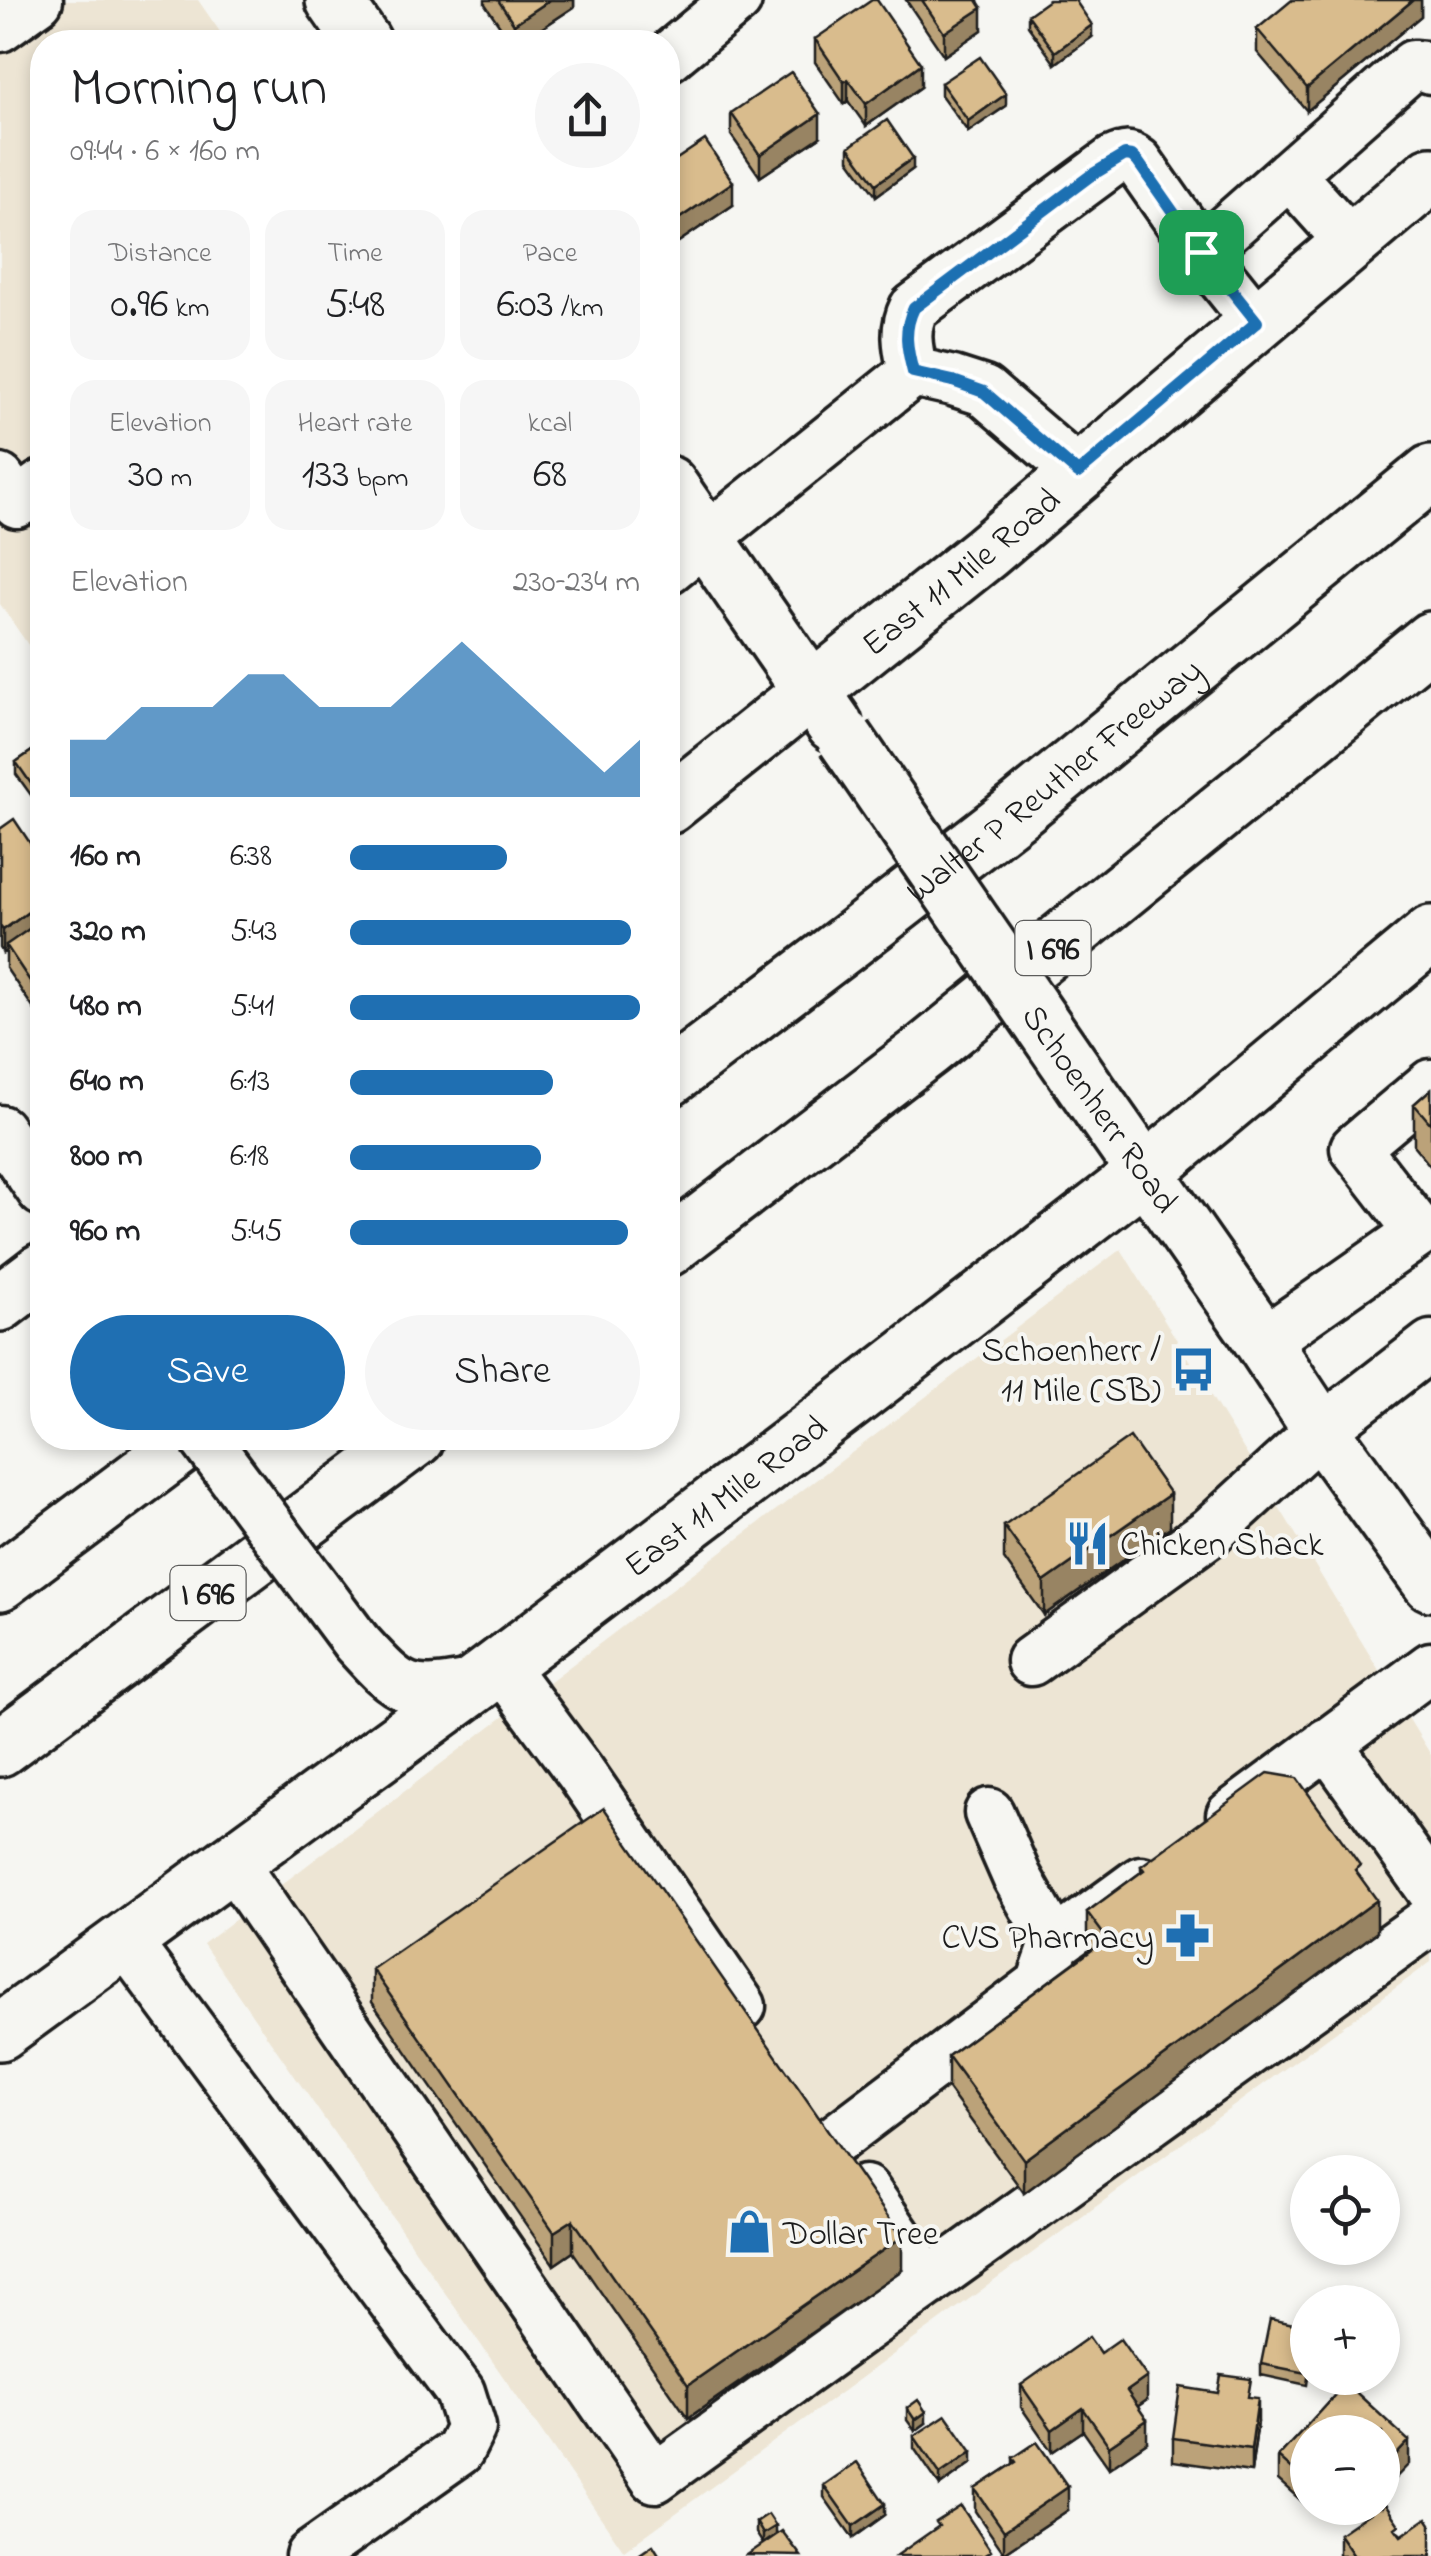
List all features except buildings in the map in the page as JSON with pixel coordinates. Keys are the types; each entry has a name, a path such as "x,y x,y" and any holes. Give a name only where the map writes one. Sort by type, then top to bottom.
{"main road":[{"path":"334,0 355,30"},
{"name":"East 11 Mile Road","path":"680,797 986,552 1431,175"},
{"name":"Walter P Reuther Freeway","path":"680,1070 1020,808 1431,473"},
{"name":"Schoenherr Road","path":"686,554 811,693 844,738 1321,1430 1431,1583"},
{"name":"I 696","path":"680,1239 928,1049 1431,640"},
{"name":"East 11 Mile Road","path":"0,2032 489,1674 1146,1172 1431,934"},
{"path":"0,1303 30,1280"},
{"path":"0,1582 176,1450"},
{"name":"I 696","path":"0,1748 400,1450"}],"street":[{"path":"0,27 38,0"},
{"path":"680,47 737,0"},
{"path":"1201,252 1413,65 1431,69"},
{"path":"913,372 906,345 914,308 1090,176 1125,155 1138,162 1201,252 1257,322"},
{"path":"1289,174 1350,243"},
{"path":"913,372 984,392 1078,473"},
{"path":"686,554 913,372"},
{"path":"0,480 17,503 30,494"},
{"path":"1263,1342 1420,1232 1355,1148 1431,1084"},
{"path":"0,1130 30,1174"},
{"path":"1032,1661 1212,1530 1321,1430 1431,1346"},
{"path":"213,1450 356,1642 386,1676 406,1688 433,1692 489,1674 581,1773 764,2040"},
{"path":"928,2282 822,2127 1041,1984 1055,1944 1431,1667"},
{"path":"1327,1744 1431,1888"},
{"path":"990,1813 1017,1877 1055,1944"},
{"path":"232,1862 654,2478 1431,1920"},
{"path":"125,1940 460,2392 471,2427 459,2450 310,2556"}],"shaded area":[{"path":"0,0 198,0 219,30 30,30 30,648 0,604"},
{"path":"1121,1249 1431,1755 1431,1962 624,2551 203,1944"}],"place":[{"name":"Schoenherr / 11 Mile (SB)","path":"1194,1369"},
{"name":"Chicken Shack","path":"1087,1543"},
{"name":"CVS Pharmacy","path":"1187,1936"},
{"name":"Dollar Tree","path":"750,2232"}],"route":[{"path":"1125,155 1138,162 1201,252 1257,322 1078,473 984,392 913,372 906,345 914,308 1090,176 1125,155"}]}
